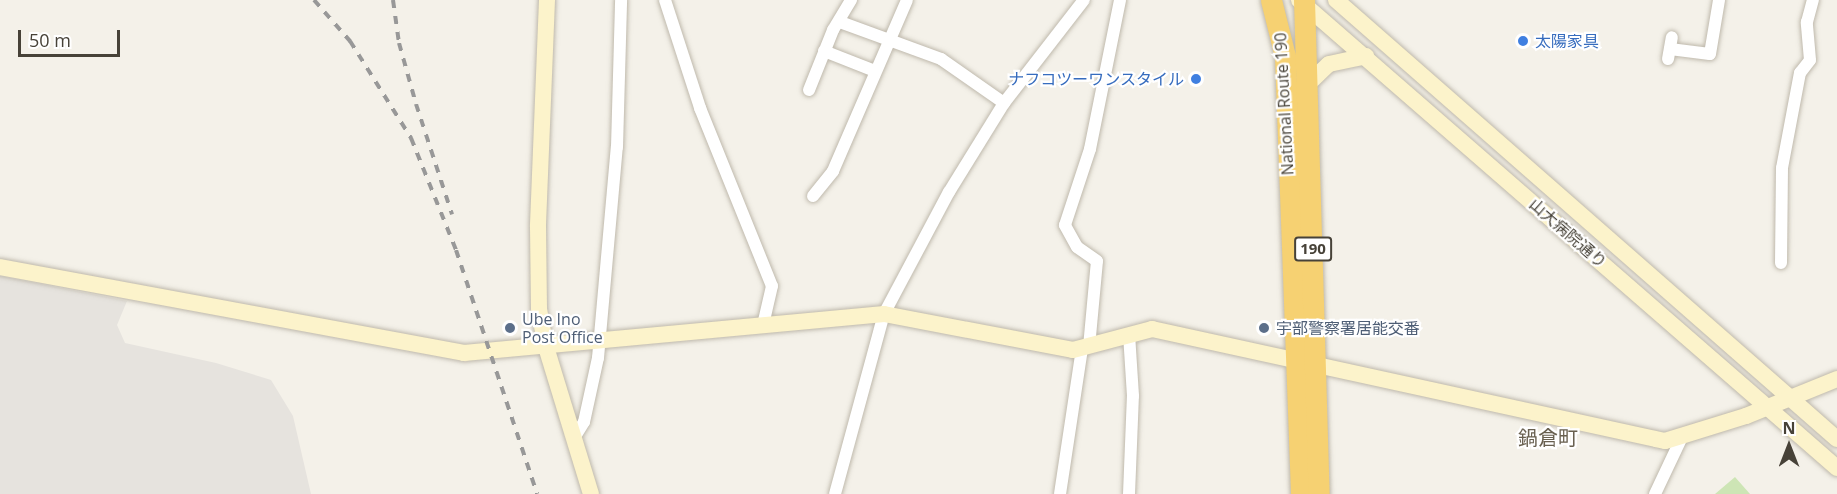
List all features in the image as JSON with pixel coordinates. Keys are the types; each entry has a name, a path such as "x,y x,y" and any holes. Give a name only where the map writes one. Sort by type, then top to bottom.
{"highway":[{"name":"National Route 190","path":"1271,0 1285,56 1292,210"},
{"name":"190","path":"1301,1 1297,184 1292,210 1319,494"},
{"name":"190","path":"1301,1 1307,85 1307,364 1301,494"}],"street":[{"path":"547,0 537,276 546,347 591,494"},
{"path":"574,438 585,422 598,342 617,147 621,0"},
{"path":"665,0 704,119 772,286 763,324"},
{"path":"809,90 824,51 851,0"},
{"path":"813,196 833,171 907,0"},
{"path":"835,494 884,314 949,192 1004,103 1084,0"},
{"path":"1060,494 1086,347 1097,261 1077,247 1065,225 1090,149 1120,0"},
{"name":"山大病院通り","path":"1336,0 1837,439"},
{"path":"1670,48 1710,54 1719,0"},
{"path":"1781,263 1782,168 1800,73 1810,60 1807,22 1813,0"},
{"name":"山大病院通り","path":"1301,1 1837,468"},
{"path":"840,22 941,59 1004,103"},
{"path":"824,51 875,71"},
{"path":"1307,85 1329,64 1366,56"},
{"path":"0,267 440,350 498,352 763,324 884,314 1054,346 1086,347 1152,329 1634,437 1681,439 1769,408 1837,379"},
{"path":"1129,334 1133,396 1129,494"},
{"path":"1655,494 1681,439"}],"shaded area":[{"path":"0,276 127,301 117,325 125,343 216,363 271,380 293,416 311,494 0,494"}],"green space":[{"path":"1735,477 1750,494 1715,494"}],"railway":[{"path":"314,0 350,41 411,138 456,250 537,494"},
{"path":"393,0 399,43 416,104 452,214"}],"place":[{"name":"太陽家具","path":"1523,41"},
{"name":"ナフコツーワンスタイル","path":"1196,79"},
{"name":"Ube Ino Post Office","path":"510,328"},
{"name":"宇部警察署居能交番","path":"1264,328"}],"district":[{"name":"鍋倉町","path":"1548,437"}]}
